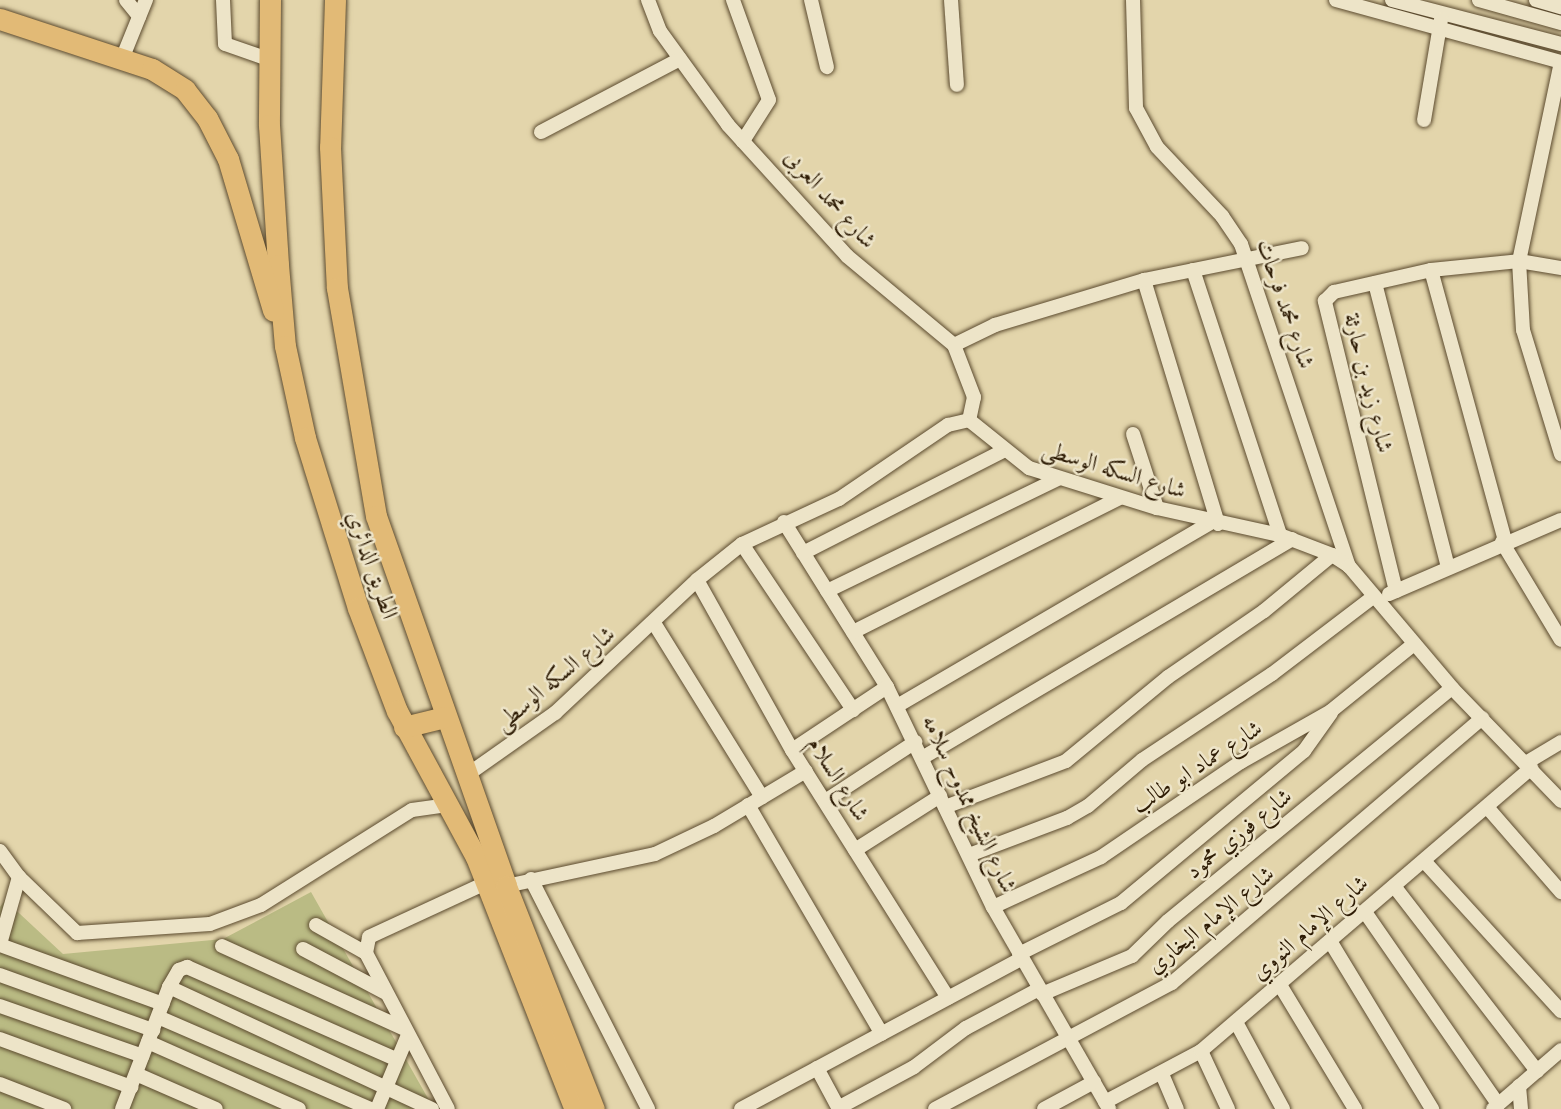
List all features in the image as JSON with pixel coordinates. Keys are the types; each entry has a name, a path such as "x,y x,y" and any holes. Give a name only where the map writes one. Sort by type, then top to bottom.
{"highway":[{"name":"الطريق الدائري","path":"270,0 268,59 285,346 318,487 404,727 496,884"},
{"name":"الطريق الدائري","path":"335,0 330,148 344,337 376,516 467,775 496,884 526,959 594,1109"},
{"path":"0,19 152,69 185,90 207,118 228,159 285,346"},
{"path":"404,727 445,717"},
{"name":"الطريق الدائري","path":"526,959 575,1109"}],"street":[{"path":"126,0 139,16"},
{"path":"122,59 146,0"},
{"path":"223,0 225,44 268,59"},
{"name":"شارع محمد العربى","path":"648,0 660,31 743,141 847,256 954,345 974,397 969,420"},
{"path":"733,0 769,100 743,141"},
{"path":"810,0 827,67"},
{"path":"951,0 957,85"},
{"name":"شارع محمد فرحات","path":"1133,0 1133,88 1146,131 1222,216 1247,259 1349,566"},
{"path":"1336,0 1370,4 1440,21 1522,33 1561,44"},
{"path":"1392,0 1519,50 1561,62 1519,261 1523,330 1561,454"},
{"path":"1479,0 1561,23"},
{"path":"1536,0 1561,7"},
{"path":"1424,120 1440,21"},
{"path":"1519,50 1522,33"},
{"path":"541,132 680,59"},
{"path":"954,345 995,325 1144,280 1302,248"},
{"name":"شارع زيد بن حارثة","path":"1396,591 1325,301 1334,292 1431,270 1519,261 1561,268"},
{"path":"922,758 1286,536 1193,270"},
{"path":"1431,270 1503,542 1561,640"},
{"path":"897,706 1215,523 1144,280"},
{"path":"1375,283 1448,567"},
{"name":"شارع السكه الوسطى","path":"467,775 555,713 697,580 742,544 846,495 948,425 969,420 1003,451 1029,468 1058,479 1215,523 1286,536 1332,555 1349,566 1452,688 1561,801"},
{"path":"1133,434 1157,508"},
{"path":"803,553 1003,451"},
{"path":"827,591 1058,479"},
{"path":"853,632 1121,498"},
{"path":"968,855 1067,818 1088,806 1142,760 1272,674 1374,598 1561,520"},
{"name":"شارع الشيخ ممدوح سلامه","path":"784,522 887,687 993,906 1107,1105"},
{"path":"742,544 853,710"},
{"path":"855,850 942,801 1066,761 1168,677 1264,611 1332,555"},
{"name":"شارع السلام","path":"697,580 792,750 948,998"},
{"path":"654,623 762,797"},
{"name":"شارع عماد ابو طالب","path":"993,906 1101,857 1241,762 1331,711 1414,644"},
{"path":"792,750 887,687"},
{"name":"شارع فوزي محمود","path":"839,1108 914,1067 966,1028 1040,991 1132,956 1168,921 1452,688"},
{"path":"741,1109 1121,903 1304,751 1331,711"},
{"name":"شارع الإمام البخاري","path":"935,1109 1143,1001 1191,969 1482,718"},
{"path":"825,802 915,742"},
{"name":"شارع الإمام النووي","path":"1107,1105 1201,1051 1487,807 1529,766 1561,742"},
{"path":"448,1109 366,953 366,941 376,932 496,884 655,854 806,771"},
{"path":"0,851 19,877 78,933 210,924 261,905 412,810 449,805"},
{"path":"748,805 882,1034"},
{"path":"1487,807 1561,892"},
{"path":"1424,861 1561,1012"},
{"path":"19,877 0,945 299,1109"},
{"path":"531,879 648,1109"},
{"path":"1394,886 1537,1070"},
{"path":"1365,912 1496,1107 1561,1050"},
{"path":"316,925 366,953"},
{"path":"1330,941 1432,1109"},
{"path":"222,946 407,1032"},
{"path":"303,949 386,993"},
{"path":"122,1109 178,970 194,968 396,1059"},
{"path":"0,975 371,1109"},
{"path":"1280,985 1355,1109"},
{"path":"169,987 432,1109"},
{"path":"0,1006 153,1030"},
{"path":"1237,1022 1283,1109"},
{"path":"377,1109 407,1032"},
{"path":"0,1039 216,1109"},
{"path":"1201,1051 1228,1109"},
{"path":"817,1068 839,1108"},
{"path":"1162,1074 1177,1109"},
{"path":"1044,1109 1094,1082"},
{"path":"0,1084 64,1109"},
{"path":"1519,1086 1521,1109"}],"green space":[{"path":"311,892 434,1109 0,1109 0,907 5,900 63,954 223,939"}]}
